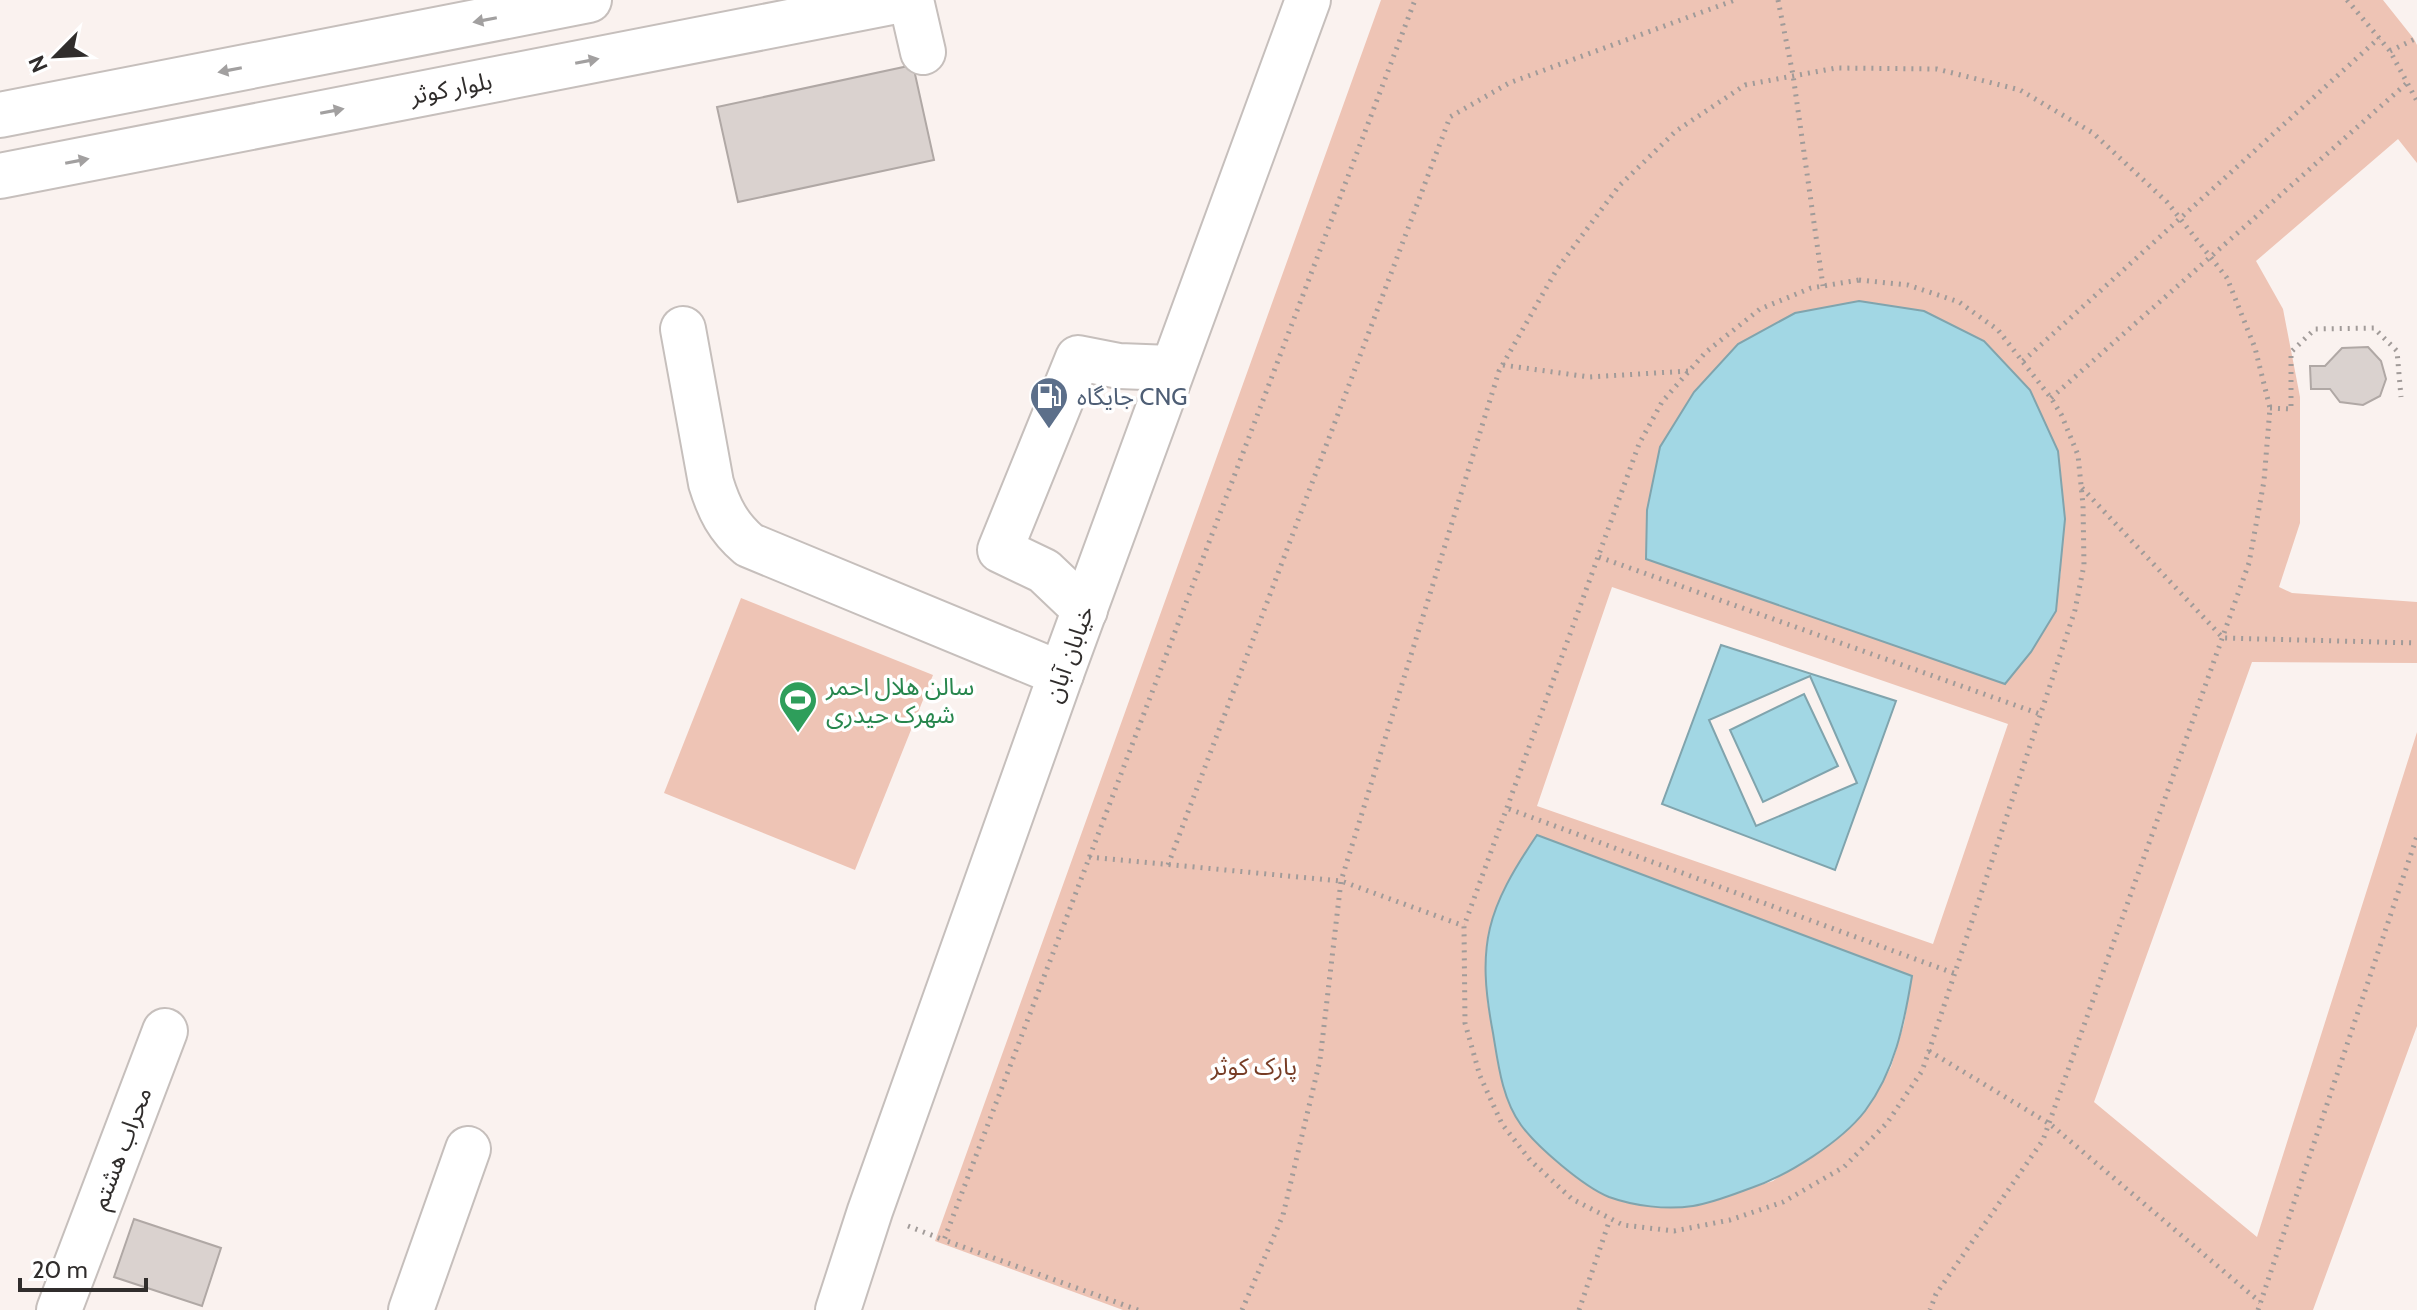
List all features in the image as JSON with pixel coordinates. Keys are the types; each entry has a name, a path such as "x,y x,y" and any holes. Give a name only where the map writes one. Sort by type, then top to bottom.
{"street":[{"path":"0,115 589,0"},
{"name":"بلوار کوثر","path":"0,176 902,0"},
{"path":"911,0 923,52"},
{"name":"خیابان آبان","path":"838,1310 875,1196 1061,674 1308,0"},
{"path":"683,329 711,483 733,531 749,545 1061,674"},
{"path":"1085,610 1044,571 1000,550 1078,358 1119,366 1171,368"},
{"name":"محراب هشتم","path":"59,1310 165,1031"},
{"path":"411,1310 468,1149"}],"path":[{"path":"1138,1310 944,1240 1415,0"},
{"path":"1168,865 1450,117 1509,83 1735,0"},
{"path":"1778,0 1793,75 1823,286"},
{"path":"2347,0 2390,51 2417,101"},
{"path":"2023,361 2379,38"},
{"path":"2390,51 2417,38"},
{"path":"1242,1310 1283,1215 1316,1075 1341,881 1503,365 1557,269 1630,175 1676,131 1745,85 1836,68 1937,69 2020,90 2093,133 2167,202 2227,278 2255,348 2270,408 2264,481 2249,563 2050,1124 2043,1140 1936,1294 1930,1310"},
{"path":"2051,398 2407,83"},
{"path":"1859,280 1908,285 1959,302 1998,330 2023,361 2061,414 2078,455 2084,565 2075,610 1922,1071 1887,1123 1844,1167 1783,1202 1730,1220 1674,1231 1623,1225 1572,1199 1530,1160 1502,1124 1480,1076 1465,1023 1464,926 1639,444 1662,402 1706,352 1760,309 1823,286 1859,280"},
{"path":"2270,408 2291,409 2291,352 2315,329 2374,328 2397,351 2401,397"},
{"path":"1503,365 1589,377 1689,371"},
{"path":"2081,487 2223,638 2417,643"},
{"path":"1599,557 2040,714"},
{"path":"1509,809 1956,974"},
{"path":"2258,1310 2417,836"},
{"path":"1089,857 1341,881 1464,926"},
{"path":"1929,1051 2050,1124 2260,1302"},
{"path":"1579,1310 1610,1219"}],"green space":[{"name":"پارک کوثر","path":"1381,0 2383,0 2417,45 2417,163 2398,139 2256,261 2283,309 2300,397 2300,523 2279,587 2292,593 2417,602 2417,663 2252,662 2094,1102 2257,1237 2417,732 2417,1026 2313,1310 1123,1310 935,1241","holes":["1859,301 1924,311 2061,569 2056,611 2031,652 1795,313","1612,587 2008,724 1933,944 1537,806","1912,976 1904,1024 1891,1067 1864,1113 1773,1181 1693,1206 1501,1078 1487,1001"]},
{"name":"سالن هلال احمر شهرک حیدری","path":"741,598 933,675 855,870 664,793"}],"water":[{"path":"1859,301 1924,311 1984,341 2030,390 2058,451 2065,519 2056,611 2031,652 2005,684 1646,559 1647,510 1660,447 1694,392 1738,344 1795,313"},
{"path":"1721,645 1896,701 1835,870 1662,804","holes":["1810,676 1857,783 1756,826 1709,720"]},
{"path":"1804,694 1838,766 1763,802 1730,730"},
{"path":"1537,835 1912,976 1902,1029 1891,1063 1875,1096 1855,1123 1797,1167 1765,1183 1693,1206 1639,1205 1609,1197 1562,1166 1528,1134 1509,1104 1488,1002 1486,951 1490,928 1507,885"}],"building":[{"path":"913,65 934,160 738,202 717,107"},
{"path":"2368,347 2381,361 2386,379 2380,396 2363,405 2340,402 2330,389 2311,389 2310,366 2325,366 2342,348"},
{"path":"134,1219 221,1248 202,1306 114,1277"}],"place":[{"name":"جایگاه CNG","path":"1049,430"},
{"name":"سالن هلال احمر شهرک حیدری","path":"798,734"}]}
